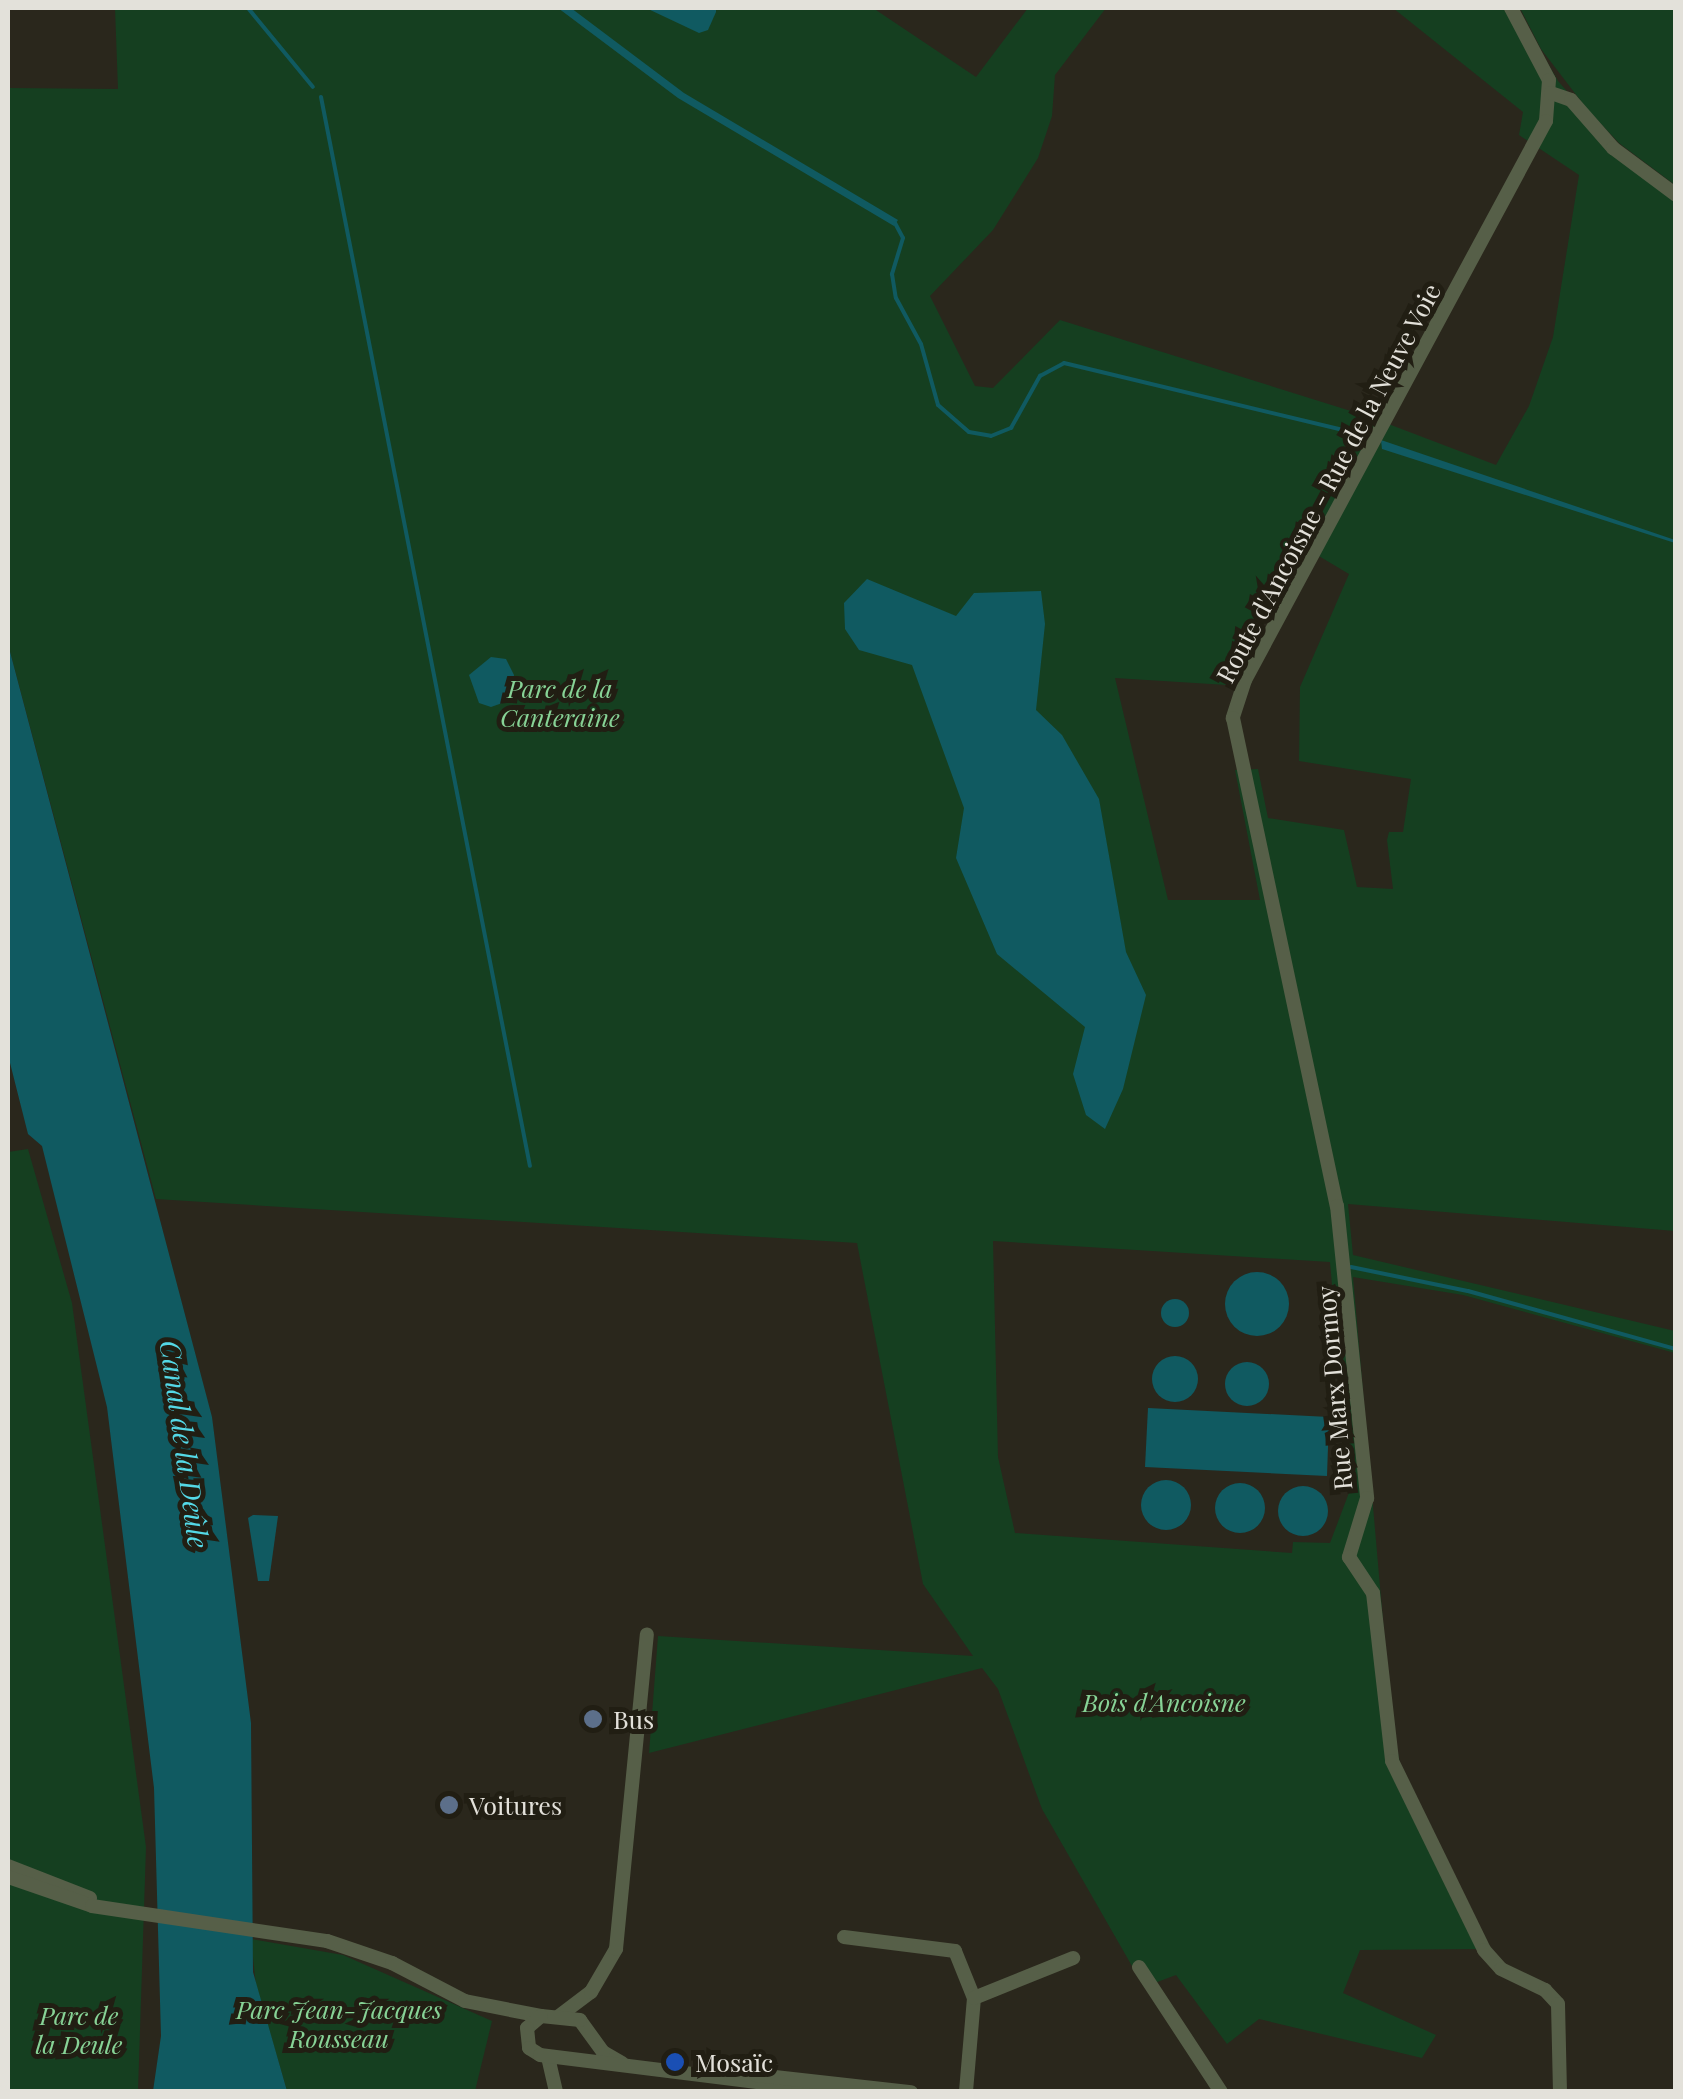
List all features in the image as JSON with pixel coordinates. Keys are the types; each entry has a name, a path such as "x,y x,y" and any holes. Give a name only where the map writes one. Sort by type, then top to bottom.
{"street":[{"path":"1512,8 1551,93 1572,100 1613,148 1676,195"},
{"name":"Route d'Ancoisne - Rue de la Neuve Voie","path":"1344,1264 1335,1194 1233,710 1542,131 1551,93"},
{"name":"Rue Marx Dormoy","path":"1344,1264 1367,1498 1349,1557 1375,1600 1392,1761 1484,1950 1501,1970 1558,2004 1560,2092"},
{"path":"558,2017 591,1992 616,1950 647,1635"},
{"path":"8,1866 140,1910"},
{"path":"8,1877 71,1902 282,1932 366,1953 497,2012 526,2038 534,2053 745,2076 798,2087 837,2084 911,2092"},
{"path":"844,1937 952,1948 974,1998 966,2092"},
{"path":"974,1998 1072,1958"},
{"path":"1139,1967 1221,2092"},
{"path":"557,2084 590,2032 591,1992"},
{"path":"497,2012 558,2017 590,2032 622,2064"},
{"path":"526,2038 530,2022 541,2016"},
{"path":"548,2056 557,2084"}],"green space":[{"name":"Parc de la Canteraine","path":"115,8 873,8 976,77 1028,8 1106,8 1055,75 1052,116 1038,158 993,230 930,296 975,386 993,388 1060,320 1370,417 1496,465 1529,406 1553,337 1579,175 1519,135 1523,112 1393,8 1516,8 1558,81 1609,139 1675,191 1675,1231 1348,1204 1353,1255 1675,1331 1675,1353 1463,1295 1353,1277 1392,1724 1400,1763 1478,1949 1360,1950 1343,1993 1436,2035 1422,2058 1259,2019 1227,2044 1176,1975 1144,1987 1042,1809 998,1689 982,1668 649,1753 658,1636 973,1656 923,1584 857,1243 156,1199 8,644 8,88 118,89","holes":["1307,549 1349,574 1300,687 1299,761 1411,779 1403,832 1389,832 1387,840 1393,889 1357,887 1344,830 1268,818 1258,769 1235,770 1260,900 1168,900 1115,678 1227,685","993,1241 1330,1262 1350,1490 1330,1543 1293,1542 1292,1553 1015,1533 998,1457"]},
{"path":"1520,8 1675,8 1675,185 1619,143 1587,109 1541,49"},
{"name":"Parc de la Deule","path":"28,1149 72,1303 146,1847 138,2091 8,2092 8,1152"},
{"name":"Parc Jean-Jacques Rousseau","path":"251,1939 343,1955 492,2021 475,2091 287,2091 256,1985"}],"water":[{"path":"558,8 571,8 684,93 898,220 894,226 678,98"},
{"path":"646,8 716,8 716,12 708,30 699,33"},
{"path":"1381,440 1675,540 1675,543 1382,449"},
{"path":"867,579 956,616 974,593 1041,591 1045,624 1036,710 1062,735 1099,799 1126,952 1146,995 1123,1089 1105,1129 1086,1115 1073,1074 1085,1027 997,954 956,858 964,808 912,665 859,650 845,629 844,603"},
{"name":"Canal de la Deûle","path":"8,644 212,1417 251,1723 253,1972 287,2091 153,2091 161,2036 154,1788 107,1407 42,1146 28,1134 8,1055"},
{"path":"491,657 506,659 514,675 511,700 491,707 479,703 469,675"},
{"path":"1257,1272 1279,1282 1289,1304 1279,1326 1257,1336 1235,1326 1225,1304 1235,1282"},
{"path":"1175,1299 1185,1303 1189,1313 1185,1323 1175,1327 1165,1323 1161,1313 1165,1303"},
{"path":"1175,1356 1191,1363 1198,1379 1191,1395 1175,1402 1159,1395 1152,1379 1159,1363"},
{"path":"1247,1362 1262,1369 1269,1384 1262,1399 1247,1406 1232,1399 1225,1384 1232,1369"},
{"path":"1148,1408 1329,1417 1327,1476 1145,1467"},
{"path":"1166,1480 1184,1487 1191,1505 1184,1523 1166,1530 1148,1523 1141,1505 1148,1487"},
{"path":"1240,1483 1258,1490 1265,1508 1258,1526 1240,1533 1222,1526 1215,1508 1222,1490"},
{"path":"1303,1486 1320,1494 1328,1511 1320,1528 1303,1536 1286,1528 1278,1511 1286,1494"},
{"path":"278,1516 269,1581 258,1581 248,1518"}],"waterway":[{"path":"248,8 313,87"},
{"path":"321,97 530,1166"},
{"path":"895,223 903,238 892,274 896,298 921,344 938,405 969,432 991,436 1011,428 1040,376 1064,363 1369,436"},
{"path":"1351,1267 1468,1291 1676,1349"}],"place":[{"name":"Bus","path":"593,1719"},
{"name":"Voitures","path":"449,1805"},
{"name":"Mosaïc","path":"675,2062"}],"park label":[{"name":"Bois d'Ancoisne","path":"1164,1702"}]}
